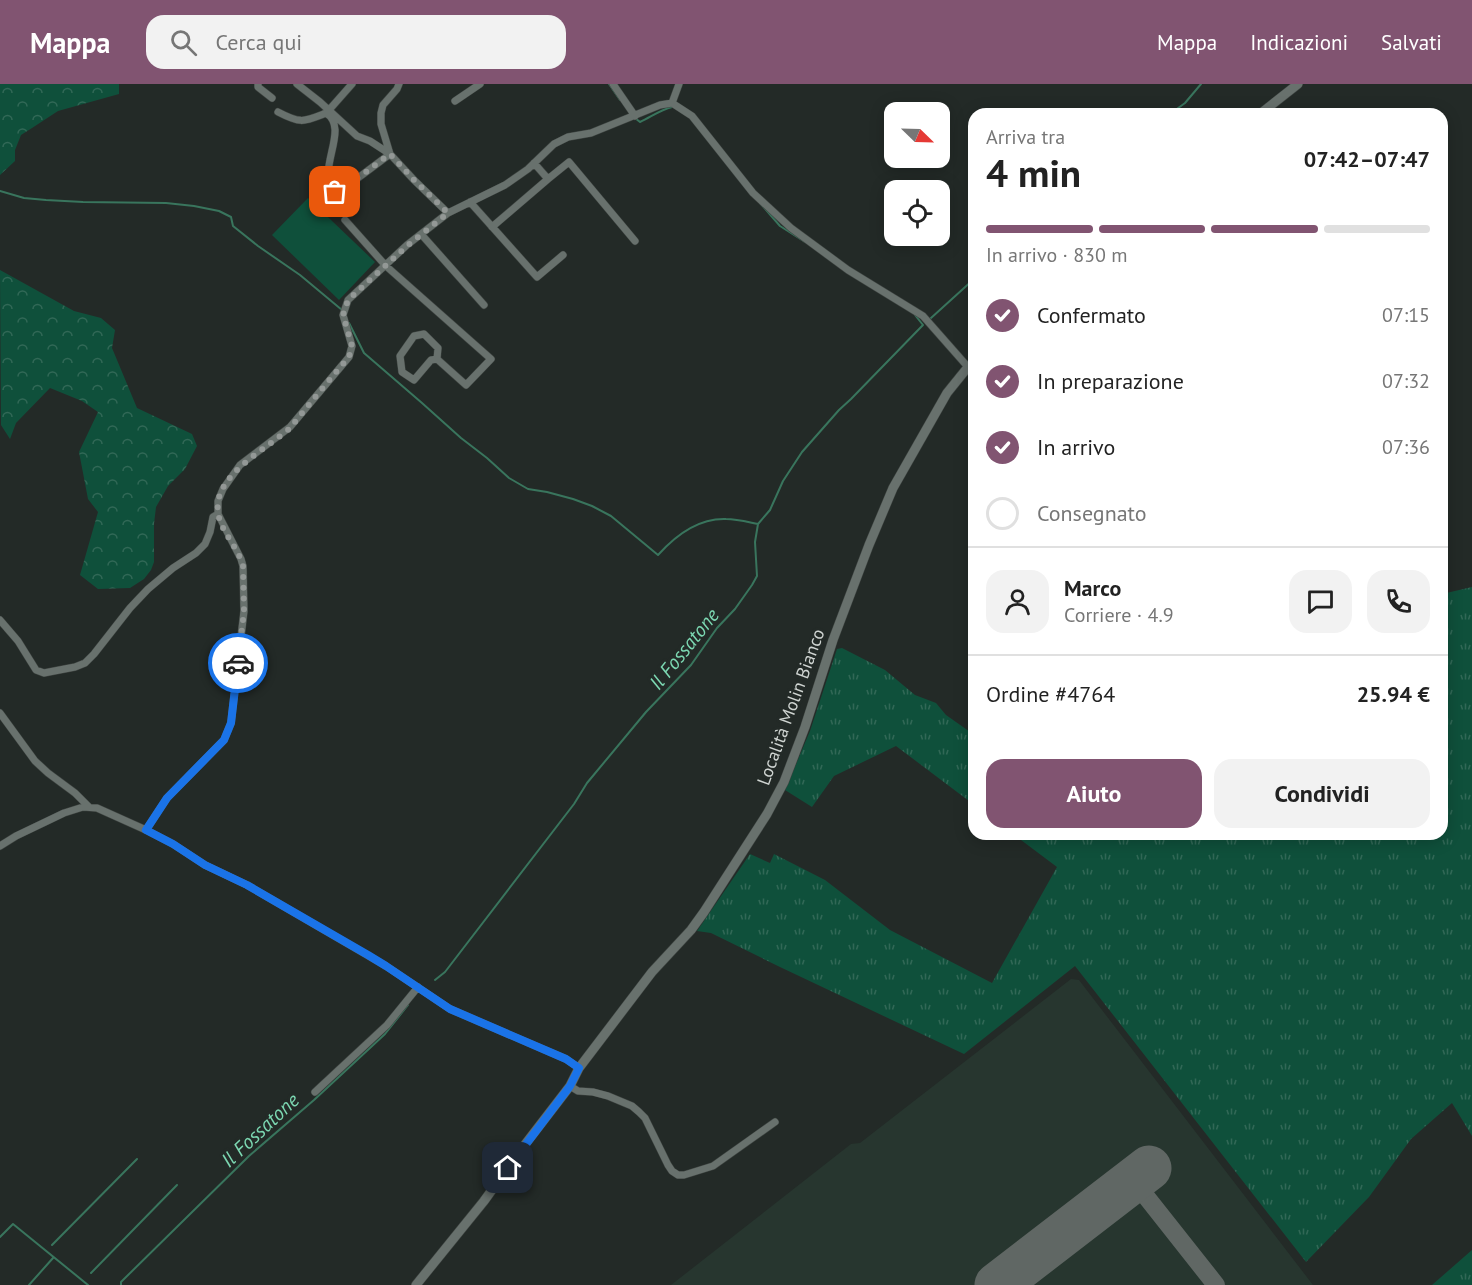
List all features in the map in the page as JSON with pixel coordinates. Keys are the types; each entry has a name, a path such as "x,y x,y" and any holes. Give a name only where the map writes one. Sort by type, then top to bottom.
{"street":[{"path":"258,84 258,87 272,98"},
{"path":"297,84 332,109 357,136 370,141 390,154 448,213"},
{"path":"332,109 352,84"},
{"path":"332,109 358,84"},
{"path":"390,154 381,124 381,113 383,105 399,84"},
{"path":"455,101 480,84"},
{"path":"613,84 635,116"},
{"path":"672,103 679,84"},
{"path":"1268,108 1298,84"},
{"path":"146,830 167,798 224,740 231,723 244,611 243,566 218,514 218,501 223,489 240,465 290,427 349,357 352,346 343,315 348,300 421,234 448,213 505,185 554,144 568,137 591,133 660,105 672,103 692,116 753,193 790,228 848,270 923,316 968,362"},
{"path":"278,112 304,122 326,113 333,117 336,126 328,178 330,187 335,192 342,190 390,154"},
{"path":"492,227 569,162 635,241"},
{"path":"534,163 548,179"},
{"path":"470,202 537,277 563,255"},
{"path":"345,220 386,266 491,359 466,385 437,359"},
{"path":"421,234 484,305"},
{"path":"424,334 438,348 437,359 431,360 414,380 402,372 400,356 414,336 424,334"},
{"name":"Località Molin Bianco","path":"416,1285 484,1201 570,1086 579,1068 652,972 691,930 767,814 784,782 805,728 833,640 869,545 894,488 947,393 968,368"},
{"path":"0,620 18,641 36,670 44,673 86,663 148,589 205,544 213,517 218,514"},
{"path":"0,713 35,761 89,807"},
{"path":"0,846 64,813 78,808 97,808 146,830 205,865 247,885 386,966 450,1009 566,1059 579,1068"},
{"path":"315,1092 387,1025 418,987"},
{"path":"570,1086 578,1091 608,1096 632,1106 645,1118 668,1165 678,1175 713,1166 775,1122"}],"shaded area":[{"path":"1071,979 1079,980 1313,1285 671,1285 851,1144 860,1143"}],"green space":[{"path":"0,84 119,84 119,94 58,111 21,135 15,150 15,161 0,175"},
{"path":"308,198 375,262 339,300 272,235"},
{"path":"0,270 74,311 101,318 115,330 112,348 137,408 192,434 197,446 185,469 168,486 156,507 154,562 151,570 144,579 130,588 98,589 80,575 98,512 88,499 79,452 98,412 82,401 50,388 16,423 10,439 1,425"},
{"path":"1472,587 1472,1136 1452,1103 1411,1139 1369,1197 1306,1262 1075,966 964,1054 711,933 697,931 750,854 770,863 774,854 825,880 890,930 992,983 1057,867 1021,840 1448,840 1448,593"},
{"path":"842,648 885,670 915,695 936,703 946,715 968,730 968,800 896,746 834,776 812,807 785,790 810,731 837,649"},
{"path":"1472,1250 1472,1285 1432,1285"}],"waterway":[{"path":"609,84 620,100"},
{"name":"Il Fossatone","path":"1178,108 1201,84"},
{"path":"635,118 640,122 672,107"},
{"path":"0,191 24,198 83,202 166,203 219,211 231,217 233,226 300,275 342,310"},
{"path":"760,203 780,226 805,242"},
{"name":"Il Fossatone","path":"931,318 968,284"},
{"name":"Il Fossatone","path":"435,980 445,972 574,804 587,783 646,712 691,665 717,628 735,609 757,576 755,542 758,524 770,510 783,481 802,452 839,410 923,325 915,315"},
{"path":"349,323 364,353 509,478 528,489 547,492 592,506 611,516 658,555 680,535 706,522 730,519 758,524"},
{"name":"Il Fossatone","path":"121,1285 121,1282 249,1156 385,1034 408,1005"},
{"path":"52,1245 137,1159"},
{"path":"91,1273 177,1185"},
{"path":"0,1237 13,1224 88,1285"},
{"path":"29,1285 53,1258"}],"taxiway":[{"path":"1133,1180 1216,1285"}],"runway":[{"path":"997,1285 1149,1168"}],"way so far":[{"path":"238,663 244,611 243,566 218,514 218,501 223,489 240,465 290,427 349,357 352,346 343,315 348,300 407,246 448,213 390,154 342,190 335,192"}],"route":[{"path":"238,663 231,723 224,740 167,798 146,830 368,955 450,1009 566,1059 579,1068 570,1086 508,1168"}]}
